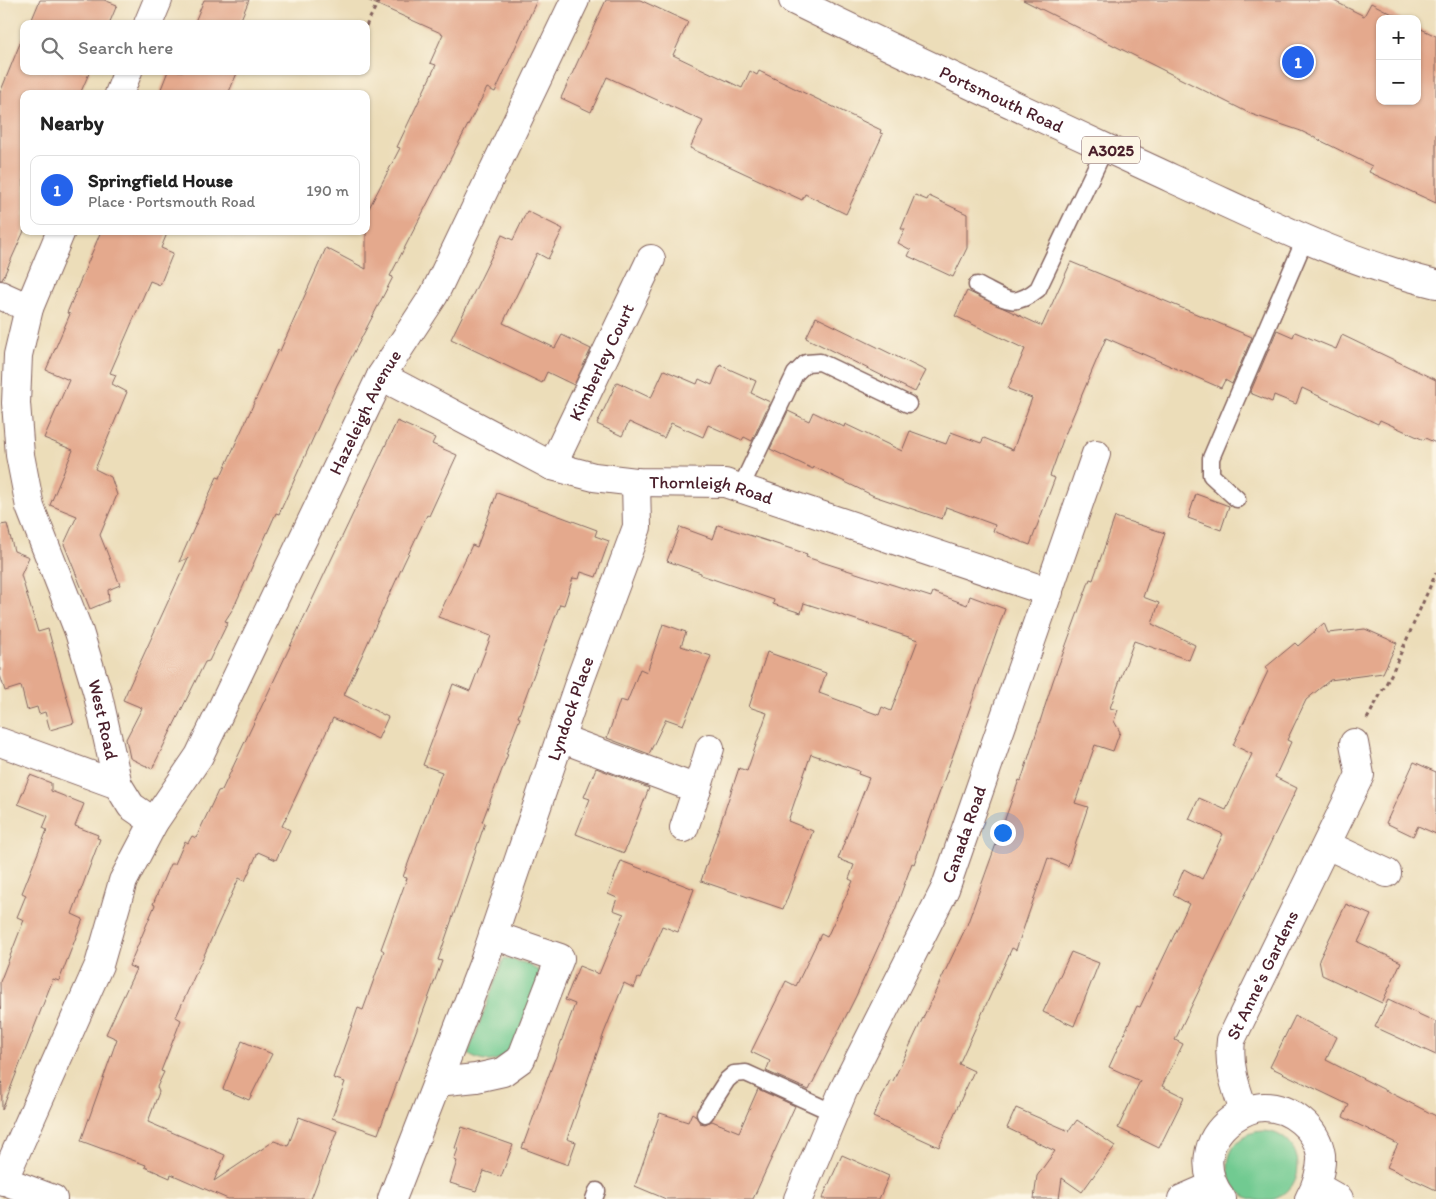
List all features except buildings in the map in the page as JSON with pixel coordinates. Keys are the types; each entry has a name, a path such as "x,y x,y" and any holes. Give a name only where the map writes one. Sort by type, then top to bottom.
{"street":[{"path":"150,20 158,0"},
{"name":"Hazeleigh Avenue","path":"154,822 199,756 381,376 434,295 575,0"},
{"name":"Portsmouth Road","path":"793,0 939,72 1305,239 1403,276 1436,284"},
{"path":"120,90 126,75"},
{"name":"West Road","path":"59,235 29,308 18,355 16,403 20,455 30,507 79,632 95,682 118,785 132,806 154,822"},
{"name":"Kimberley Court","path":"552,466 651,259"},
{"path":"0,295 29,308"},
{"name":"Thornleigh Road","path":"381,376 552,466 594,477 636,482 725,483 1049,592"},
{"name":"Canada Road","path":"798,1199 834,1113 945,889 1096,454"},
{"name":"Lyndock Place","path":"392,1199 493,935 560,738 638,527 636,482"},
{"path":"560,738 696,789"},
{"path":"0,742 118,785"},
{"name":"St Anne's Gardens","path":"1244,1111 1232,1076 1229,1058 1231,1040 1360,775 1354,743"},
{"path":"684,828 710,748"},
{"path":"53,1199 2,1180 99,965 123,881 154,822"},
{"path":"1327,845 1387,874"},
{"path":"438,1082 503,1072 521,1059 560,958 493,935"},
{"path":"1182,1199 1217,1193 1208,1160 1212,1141 1222,1127 1244,1111 1264,1107 1290,1114 1306,1126 1314,1137 1321,1156 1321,1195"}],"lane":[{"path":"977,285 1010,302 1025,300 1038,289 1105,148"},
{"path":"1237,499 1211,475 1211,458 1305,239"},
{"path":"741,488 795,374 806,363 820,362 908,404"},
{"path":"705,1114 727,1080 734,1074 746,1073 834,1113"}],"path":[{"path":"369,20 379,0"},
{"path":"1354,743 1392,673 1436,573"}],"green space":[{"path":"504,958 525,963 539,971 541,977 522,1027 510,1050 495,1060 479,1060 468,1054"},
{"path":"1256,1131 1270,1131 1283,1137 1292,1146 1298,1159 1296,1180 1288,1191 1274,1200 1249,1199 1238,1191 1230,1180 1228,1173 1228,1159 1234,1146 1243,1137"}],"place":[{"name":"Springfield House","path":"1298,62"}]}
